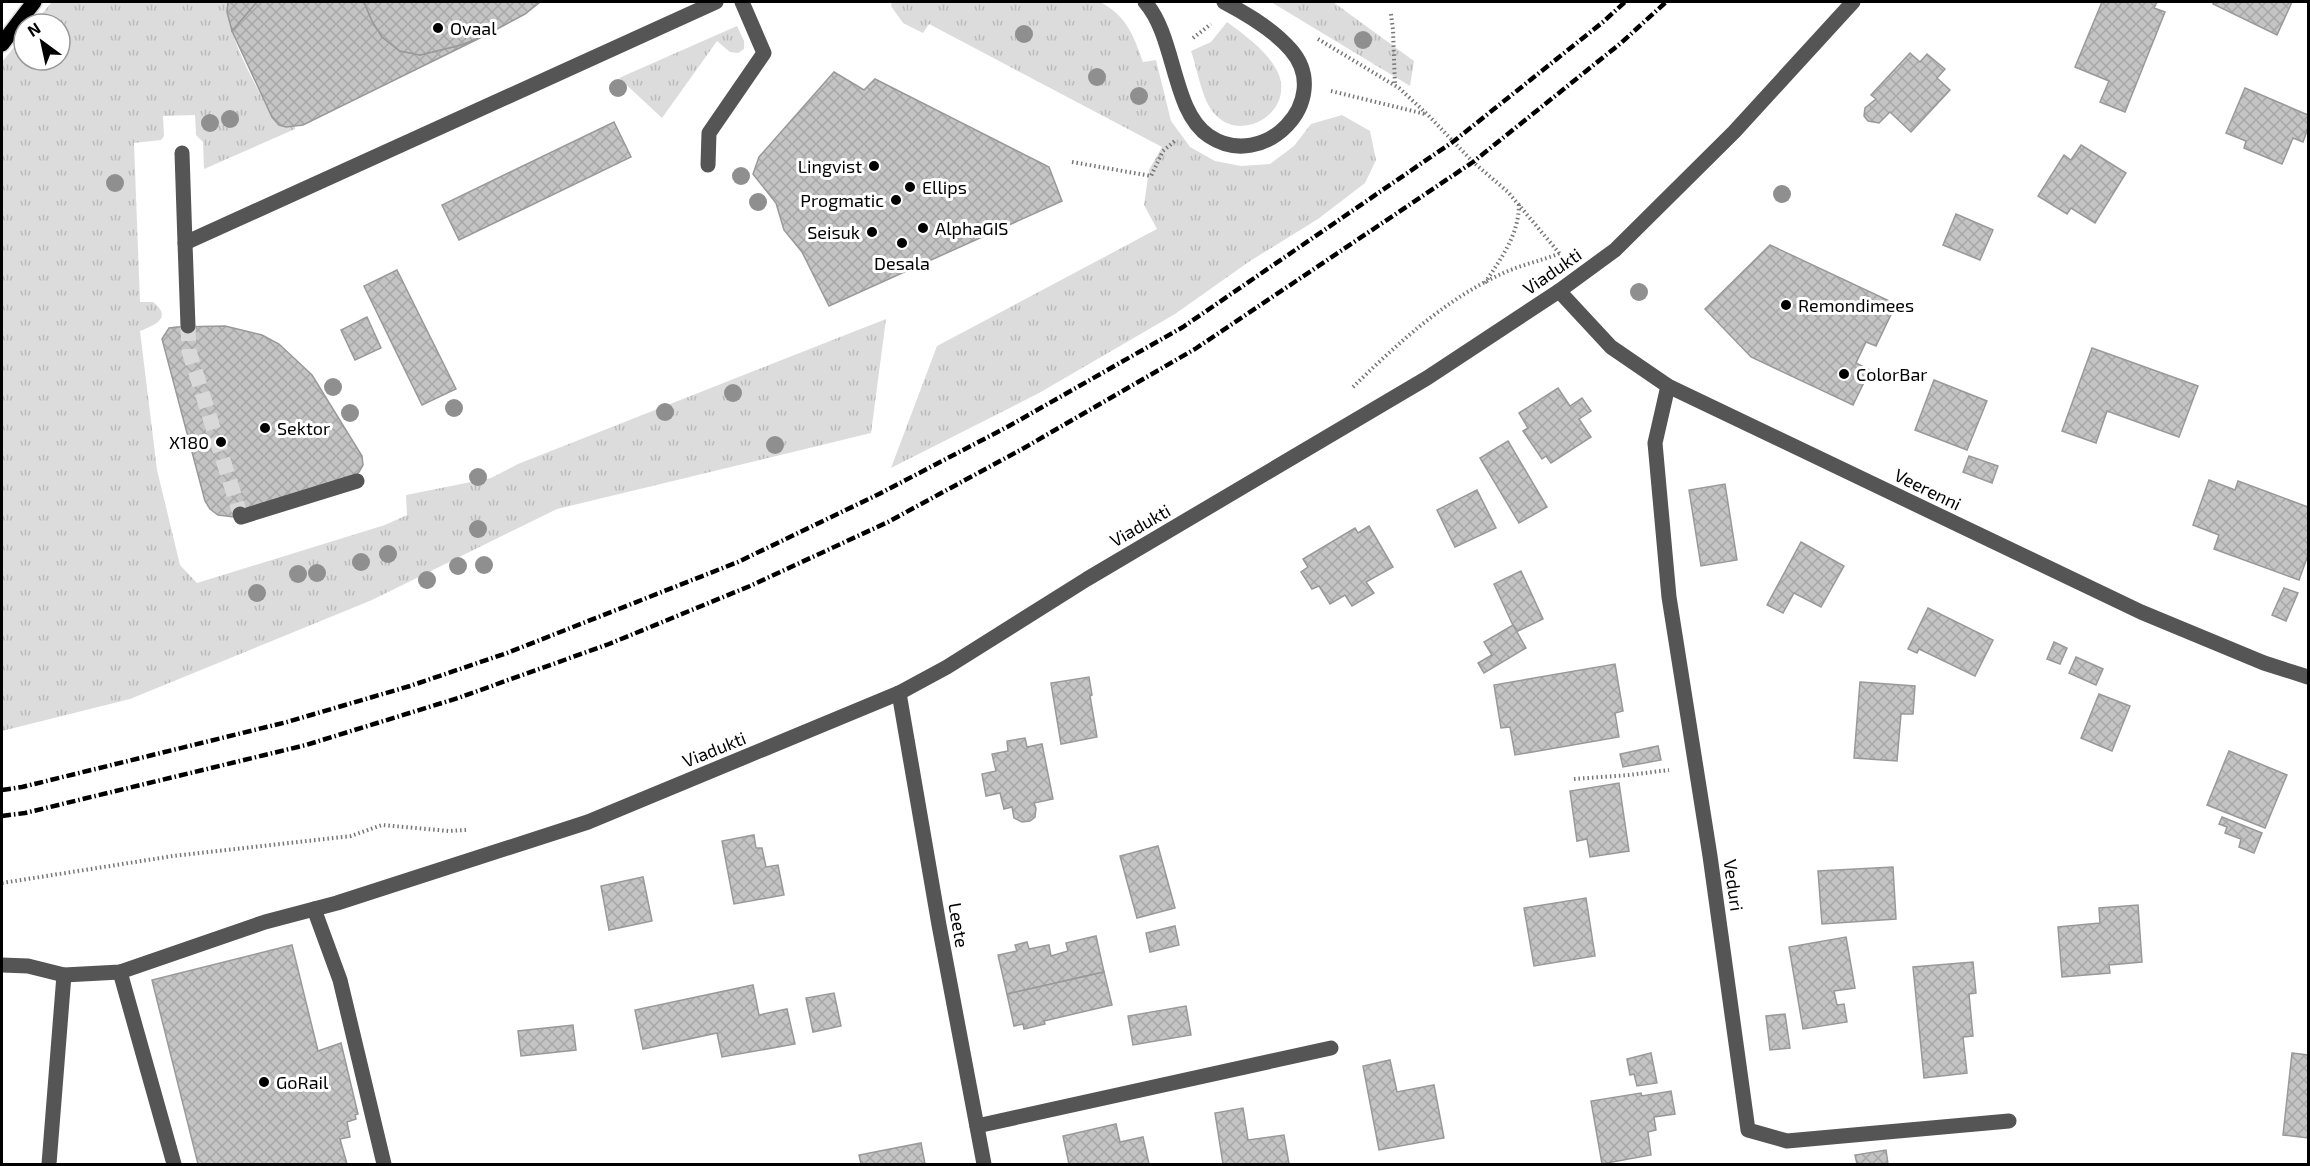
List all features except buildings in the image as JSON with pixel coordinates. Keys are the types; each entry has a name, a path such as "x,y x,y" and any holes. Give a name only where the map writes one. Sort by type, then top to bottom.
{"main road":[{"path":"2,44 34,2"}],"street":[{"path":"185,243 716,2"},
{"path":"708,165 709,133 764,53 742,2"},
{"path":"1145,2 1167,45 1186,108 1195,124 1208,136 1224,144 1242,147 1262,144 1280,134 1289,125 1301,101 1302,74 1291,50 1261,24 1224,2"},
{"name":"Viadukti","path":"2,965 28,966 64,975 120,972 265,922 338,903 588,822 899,693 947,667 1087,579 1427,378 1559,291 1623,243 1734,132 1853,2"},
{"path":"182,153 188,326"},
{"name":"Veerenni","path":"1559,291 1611,347 1668,386 2141,612 2264,663 2308,677"},
{"name":"Veduri","path":"1668,386 1655,443 1669,597 1710,856 1748,1130 1786,1141 2009,1121"},
{"path":"240,514 242,517 357,481"},
{"name":"Leete","path":"899,693 984,1164"},
{"path":"314,909 340,980 384,1164"},
{"path":"120,972 174,1164"},
{"path":"49,1164 64,975"},
{"path":"977,1126 1331,1048"}],"path":[{"path":"1391,14 1394,30 1395,86"},
{"path":"1187,42 1204,31 1217,17"},
{"path":"1316,37 1395,86 1428,115 1473,162 1508,192 1560,254 1508,271 1459,298 1417,328 1351,389"},
{"path":"1303,87 1341,92 1428,115"},
{"path":"1072,162 1151,176 1163,151"},
{"path":"1484,283 1506,250 1519,221 1519,204"},
{"path":"1574,778 1665,771"},
{"path":"2,883 173,856 351,836 382,825 449,831 472,830"}],"green space":[{"path":"52,2 228,2 228,14 236,44 272,117 279,125 295,127 295,129 204,169 203,142 196,135 195,115 163,116 164,136 161,140 134,143 140,302 153,302 162,312 160,320 140,331 157,470 180,565 197,583 385,525 407,515 406,495 491,478 518,464 886,319 871,433 557,509 372,600 130,699 2,731 2,62 12,50 12,72 72,72 72,12 43,12"},
{"path":"892,2 1100,2 1123,20 1136,43 1143,62 1156,60 1171,121 1190,147 1215,161 1241,166 1270,164 1294,146 1311,124 1342,115 1370,131 1376,160 1365,183 1318,219 1250,261 1175,314 1039,393 891,468 937,346 1157,229 1144,205 1149,170 1162,147 929,24 923,33 903,23 891,6"},
{"path":"1271,2 1333,2 1414,61 1410,86"},
{"path":"1227,22 1264,52 1279,75 1281,89 1278,102 1271,113 1249,125 1236,126 1224,121 1213,112 1203,91 1191,51 1211,42"},
{"path":"737,26 744,41 744,49 738,53 730,52 717,41 662,118 619,78"}],"tunnel":[{"path":"188,326 189,351 240,514"}],"railway":[{"path":"2,790 287,722 410,686 507,653 738,562 879,494 1009,426 1183,327 1454,141 1625,2"},
{"path":"2,816 25,813 306,745 458,698 609,644 750,586 888,522 1024,448 1195,349 1473,162 1621,43 1666,2"}],"place":[{"name":"Ovaal","path":"438,28"},
{"name":"Lingvist","path":"874,166"},
{"name":"Ellips","path":"910,187"},
{"name":"Progmatic","path":"896,200"},
{"name":"AlphaGIS","path":"923,228"},
{"name":"Seisuk","path":"872,232"},
{"name":"Desala","path":"902,243"},
{"name":"Remondimees","path":"1786,305"},
{"name":"ColorBar","path":"1844,374"},
{"name":"Sektor","path":"265,428"},
{"name":"X180","path":"221,442"},
{"name":"GoRail","path":"264,1082"}]}
